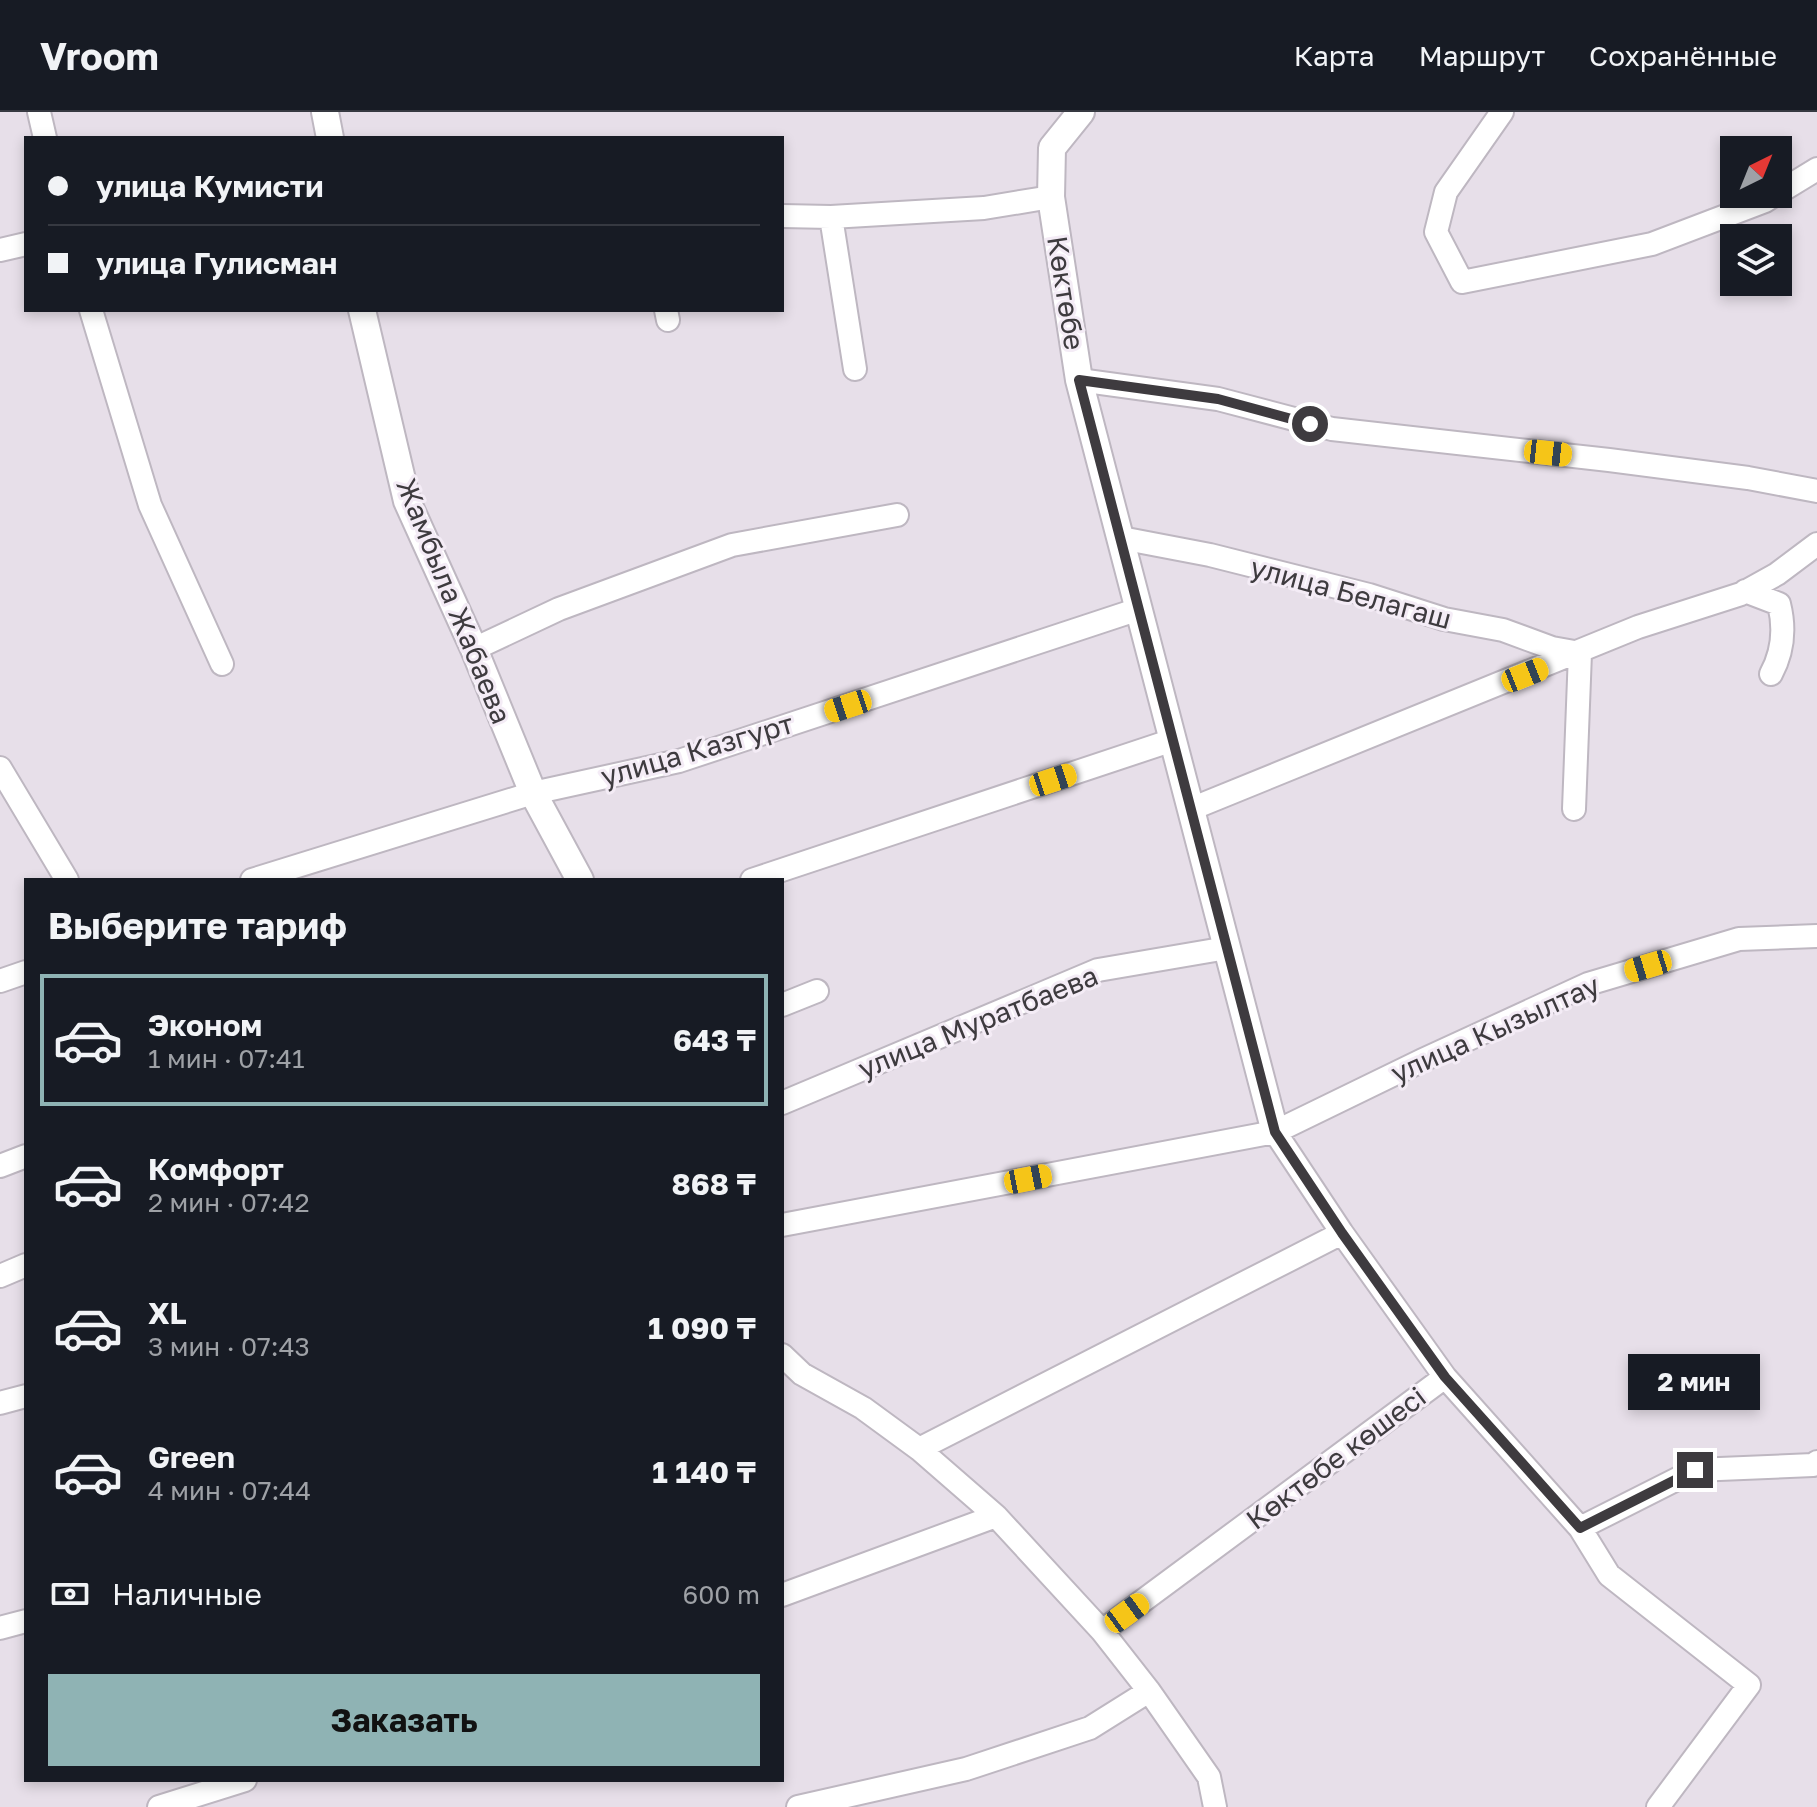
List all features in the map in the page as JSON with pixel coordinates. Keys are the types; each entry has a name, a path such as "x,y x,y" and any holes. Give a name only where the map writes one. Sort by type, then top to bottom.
{"street":[{"path":"39,112 45,136"},
{"path":"325,112 330,136"},
{"name":"Көктөбе","path":"1081,112 1052,148 1051,197 1079,380 1275,1132"},
{"path":"1502,112 1446,192 1436,232 1462,282 1652,244 1747,208"},
{"path":"1792,184 1817,169"},
{"path":"784,216 831,217 984,208 1051,197"},
{"path":"831,217 855,369"},
{"path":"0,250 24,244"},
{"path":"92,312 150,505 222,664"},
{"name":"Жамбыла Жабаева","path":"368,312 407,501 474,649 533,793 579,878"},
{"path":"1079,380 1218,399 1332,429 1609,460 1748,478 1817,491"},
{"path":"474,649 559,609 732,545 897,515"},
{"name":"улица Белагаш","path":"1121,538 1210,555 1369,595 1444,619 1503,630 1552,648 1580,653"},
{"path":"1191,809 1638,627 1745,591 1778,573 1817,544"},
{"path":"1745,591 1779,604 1784,623 1771,674"},
{"name":"улица Казгурт","path":"258,878 533,793 679,761 1139,609"},
{"path":"1574,809 1580,653"},
{"path":"758,878 1173,740"},
{"path":"0,768 66,878"},
{"name":"улица Кызылтау","path":"784,1225 1275,1132 1588,984 1739,939 1817,936"},
{"name":"улица Муратбаева","path":"784,1102 1098,970 1227,948"},
{"path":"0,981 24,973"},
{"path":"784,1004 817,991"},
{"name":"Көктөбе көшесі","path":"1102,1631 1445,1377 1342,1233 1275,1132"},
{"path":"0,1166 24,1157"},
{"path":"919,1449 1342,1233"},
{"path":"0,1276 24,1266"},
{"path":"784,1360 792,1378 863,1408 919,1449 996,1516 1102,1631 1149,1691 1209,1777 1215,1807"},
{"path":"1445,1377 1580,1528 1609,1575 1749,1685 1658,1807"},
{"path":"0,1403 24,1397"},
{"path":"1580,1528 1695,1470 1813,1465 1817,1462"},
{"path":"784,1594 996,1516"},
{"path":"0,1628 24,1622"},
{"path":"798,1807 966,1769 1076,1733 1090,1728 1149,1691"},
{"path":"159,1807 238,1782"}],"route":[{"path":"1310,424 1218,399 1079,380 1275,1132 1342,1233 1445,1377 1580,1528 1695,1470"}]}
